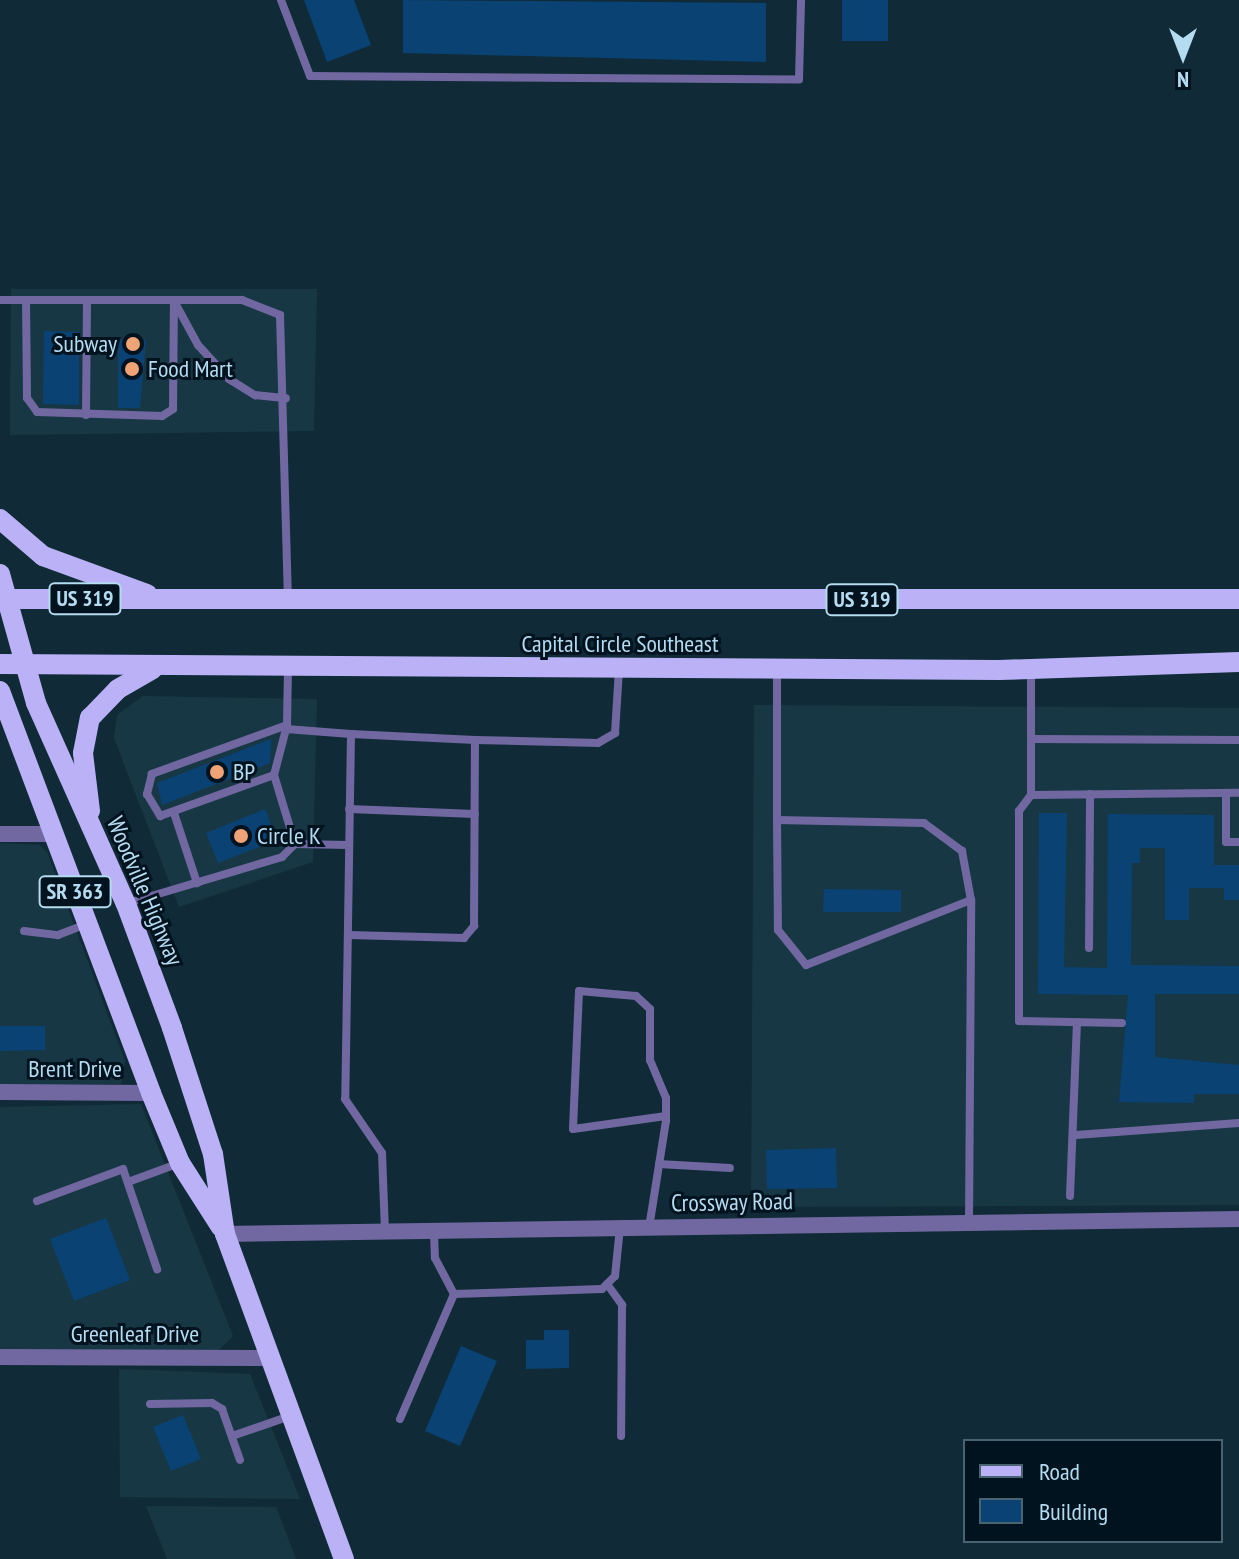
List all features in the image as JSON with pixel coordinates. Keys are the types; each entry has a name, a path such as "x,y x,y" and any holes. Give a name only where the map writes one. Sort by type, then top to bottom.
{"main road":[{"path":"0,519 43,556 162,600"},
{"name":"Woodville Highway","path":"0,574 4,599 25,665 126,904 213,1154 225,1234 344,1559"},
{"name":"Capital Circle Southeast","path":"4,599 1239,599"},
{"name":"Capital Circle Southeast","path":"0,664 153,669 1031,670 1239,662"},
{"path":"93,831 83,753 90,718 118,689 153,669"},
{"name":"Woodville Highway","path":"0,691 180,1163 225,1234"}],"street":[{"path":"0,834 52,834"},
{"name":"Brent Drive","path":"0,1092 151,1093"},
{"name":"Crossway Road","path":"225,1234 1239,1219"},
{"name":"Greenleaf Drive","path":"0,1357 270,1358"}],"lane":[{"path":"281,0 310,76 799,79 801,0"},
{"path":"0,300 242,300 280,315 286,398 288,600"},
{"path":"26,300 30,406 45,414 162,416 173,409 174,300"},
{"path":"86,415 87,300"},
{"path":"174,300 198,345 229,379 255,395 286,398"},
{"path":"288,669 286,727 274,775 295,844"},
{"path":"274,775 160,816 147,794 152,774 286,727 351,734 598,743 615,733 619,670"},
{"path":"777,670 778,930 806,965 971,900"},
{"path":"1031,670 1031,795 1019,811 1019,1021 1122,1023"},
{"path":"351,734 345,1099 382,1153 385,1232"},
{"path":"1031,739 1239,740"},
{"path":"348,935 464,938 474,926 475,740"},
{"path":"1226,793 1226,842 1239,842"},
{"path":"1031,795 1239,793"},
{"path":"1089,948 1090,794"},
{"path":"349,809 475,814"},
{"path":"174,813 197,883"},
{"path":"777,820 924,823 962,851 971,900 969,1223"},
{"path":"126,904 282,857 295,844 349,845"},
{"path":"24,931 58,935 87,924"},
{"path":"649,1228 666,1116 650,1060 650,1009 636,996 579,991 573,1129 666,1116"},
{"path":"1070,1196 1076,1135 1077,1022"},
{"path":"1076,1135 1239,1123"},
{"path":"128,1182 180,1163"},
{"path":"659,1164 730,1168"},
{"path":"37,1201 123,1169 157,1269"},
{"path":"454,1294 580,1294 607,1284 620,1255 620,1228"},
{"path":"434,1232 435,1258 454,1294"},
{"path":"607,1284 622,1305 621,1436"},
{"path":"400,1419 454,1294"},
{"path":"150,1404 212,1403 222,1409 240,1460"},
{"path":"232,1436 291,1415"}],"shaded area":[{"path":"11,289 317,289 314,431 10,435"},
{"path":"143,696 317,699 313,862 179,907 114,738 117,715"},
{"path":"754,705 1239,708 1239,1205 751,1207"},
{"path":"0,843 39,845 47,852 125,1061 121,1084 0,1086"},
{"path":"141,1104 233,1336 216,1353 0,1350 0,1107"},
{"path":"119,1369 250,1374 300,1499 120,1497"},
{"path":"146,1506 276,1507 296,1559 167,1559"}],"building":[{"path":"304,0 354,0 371,45 327,62"},
{"path":"403,0 766,3 766,62 403,53"},
{"path":"842,0 888,0 888,41 842,41"},
{"path":"44,331 79,332 79,405 43,404"},
{"name":"Food Mart","path":"118,339 146,340 140,408 118,408"},
{"name":"BP","path":"271,739 270,763 162,805 157,783"},
{"name":"Circle K","path":"265,809 277,840 218,863 206,833"},
{"path":"1039,813 1067,813 1064,967 1107,968 1108,814 1214,815 1214,865 1239,865 1239,900 1224,900 1224,888 1189,888 1189,920 1165,920 1165,848 1140,848 1140,863 1132,863 1131,965 1239,966 1239,994 1155,994 1155,1057 1239,1065 1239,1094 1194,1094 1194,1103 1119,1102 1128,995 1038,994"},
{"path":"824,889 901,890 901,912 823,912"},
{"path":"0,1026 45,1026 45,1050 0,1051"},
{"path":"836,1148 837,1188 767,1189 766,1150"},
{"path":"106,1218 130,1280 74,1301 50,1239"},
{"path":"544,1330 569,1330 569,1368 526,1369 526,1340 544,1340"},
{"path":"461,1346 497,1361 460,1446 425,1431"},
{"path":"183,1415 201,1459 171,1471 153,1427"}],"place":[{"name":"Subway","path":"133,344"},
{"name":"Food Mart","path":"132,369"},
{"name":"BP","path":"217,772"},
{"name":"Circle K","path":"241,836"}]}
